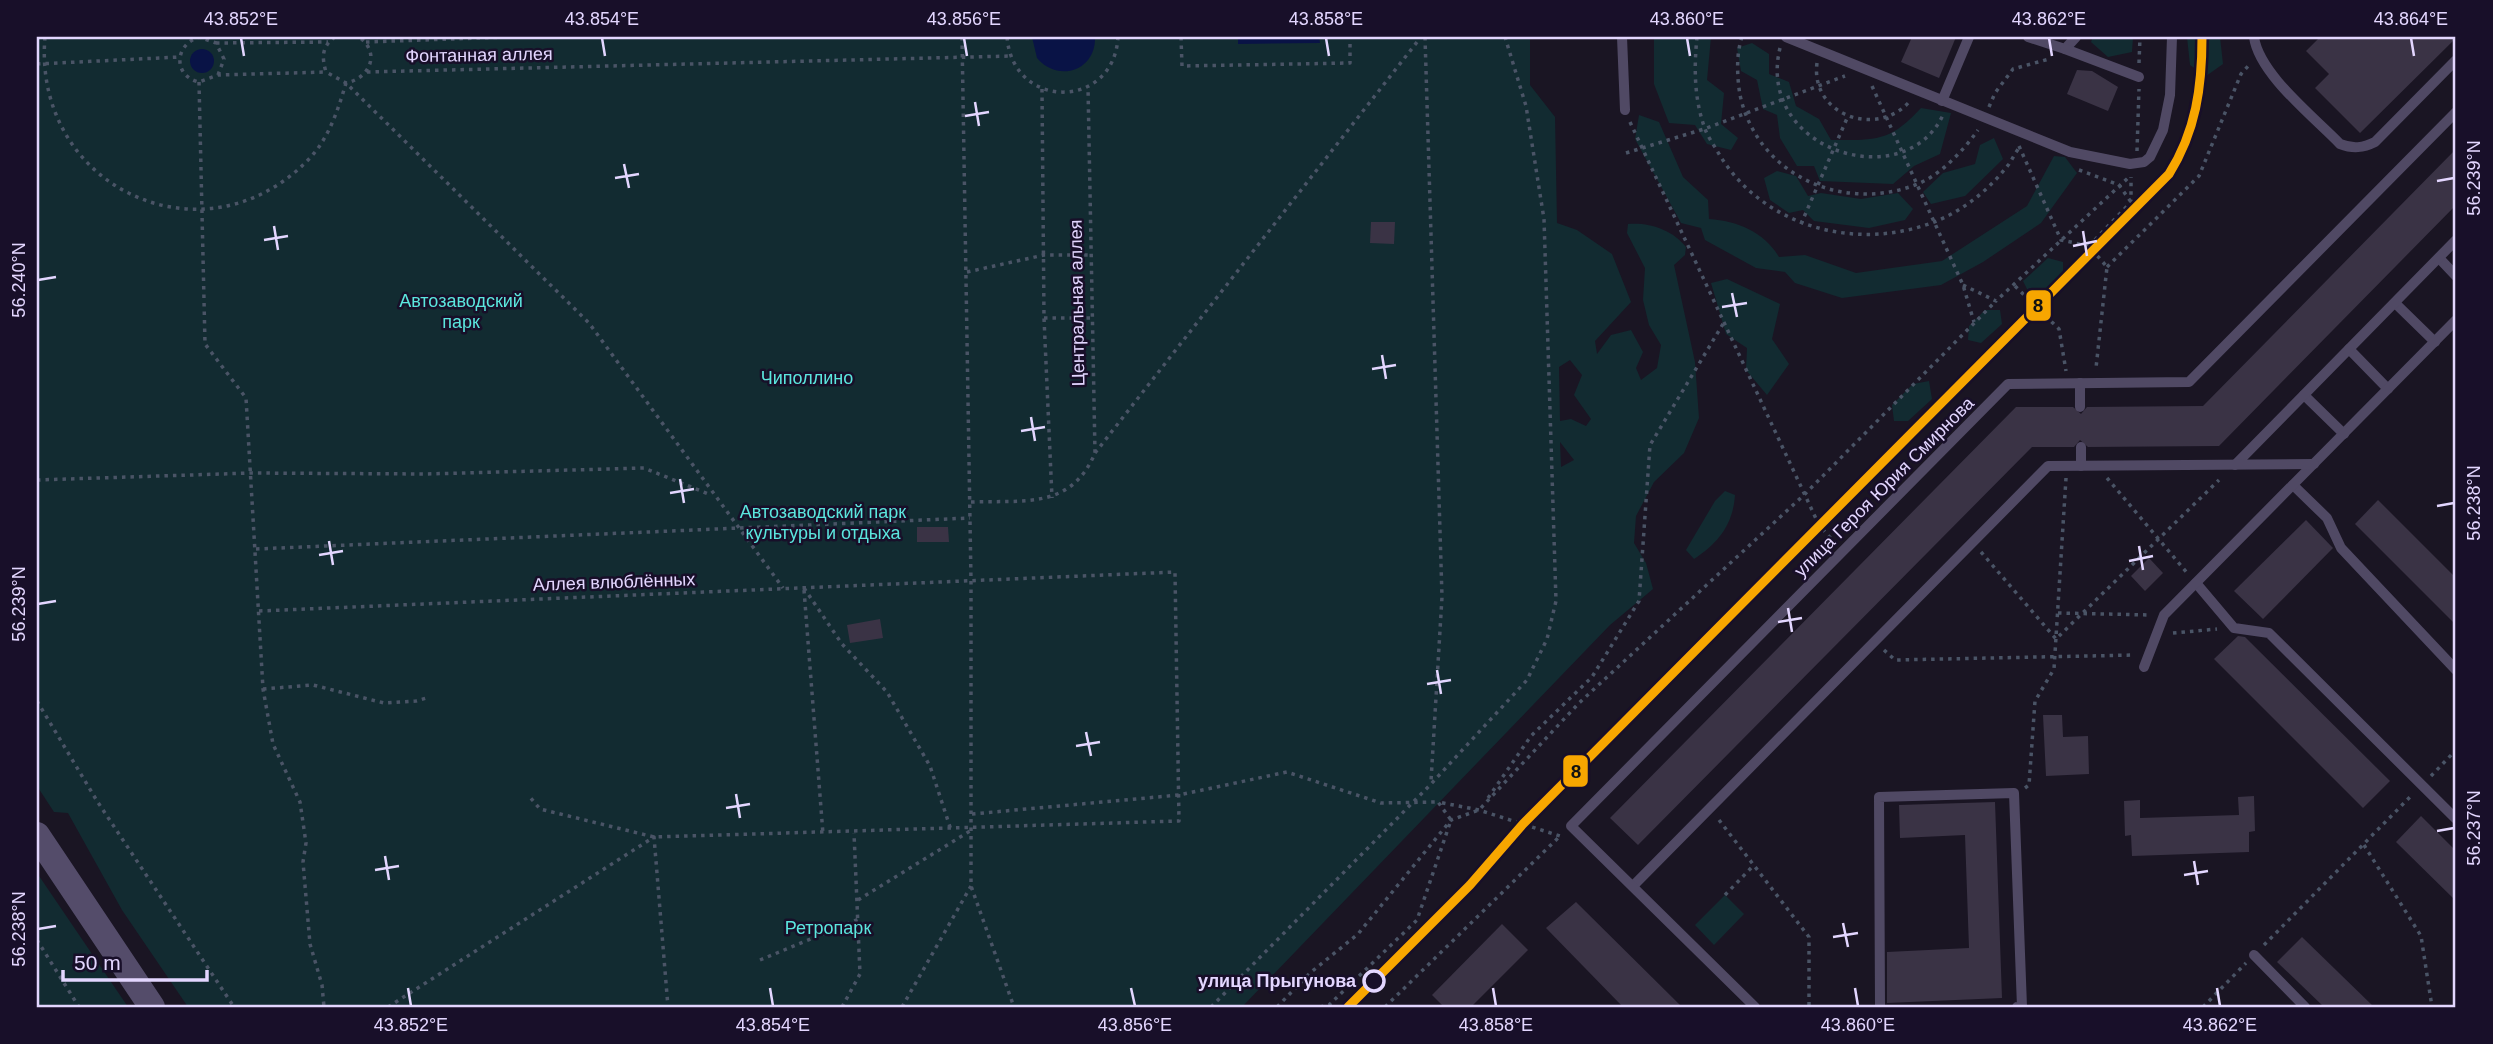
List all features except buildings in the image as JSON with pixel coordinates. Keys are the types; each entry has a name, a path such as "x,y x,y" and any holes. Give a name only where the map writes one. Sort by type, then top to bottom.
{"street":[{"path":"37,835 152,1007"}],"lane":[{"path":"1622,37 1625,110"},
{"path":"1945,102 1969,37"},
{"path":"2028,37 2139,78"},
{"path":"2066,49 2076,37"},
{"path":"1784,41 1821,51 2070,152 2111,162 2144,162 2156,148 2163,130 2170,95 2172,37"},
{"path":"2254,37 2259,55 2276,78 2340,144 2350,148 2365,147 2375,142 2456,60"},
{"name":"улица Героя Юрия Смирнова","path":"1571,826 2008,384 2189,382 2456,112"},
{"path":"2235,465 2456,240"},
{"path":"2439,258 2456,276"},
{"path":"2395,303 2435,342"},
{"path":"2144,667 2164,615 2456,320"},
{"path":"2349,349 2388,389"},
{"path":"2080,383 2080,407"},
{"path":"2304,394 2344,434"},
{"path":"2081,447 2081,466"},
{"path":"1633,886 2048,466 2314,464"},
{"path":"2293,485 2327,518 2341,548 2456,670"},
{"path":"2196,583 2234,628 2269,633 2456,819"},
{"path":"1880,1007 1879,797 2014,793 2022,1007 2017,1007"},
{"path":"1571,826 1755,1007"},
{"path":"2254,955 2305,1007"}],"path":[{"path":"45,37 43,64 50,103 66,139 92,170 124,192 162,206 201,209 242,202 279,185 310,158 333,123 346,83"},
{"path":"326,72 218,75 199,82 186,77 179,57 186,44 199,37 216,43 328,42"},
{"path":"335,37 328,42 322,57 326,72 335,80 346,83 589,323 783,589"},
{"path":"359,37 366,42 372,57 367,72"},
{"name":"Фонтанная аллея","path":"366,42 508,37"},
{"path":"962,37 971,581 971,886 1014,1007"},
{"path":"1007,37 1011,57 1024,76 1042,89 1065,92 1088,87 1109,69 1115,56 1118,37"},
{"path":"1181,37 1182,66 1350,63 1350,37"},
{"path":"970,502 1052,498 1069,489 1087,471 1095,453 1423,37"},
{"path":"1423,37 1442,597 1431,784"},
{"path":"1211,1007 1431,784 1527,680 1547,639 1556,601 1544,219 1526,106 1504,37"},
{"path":"1697,37 1695,79 1704,129 1727,166 1749,190 1801,224 1834,233 1873,236 1934,222 1974,199 1996,179 2024,135"},
{"path":"1742,37 1738,61 1739,87 1745,113 1767,150 1790,171 1817,187 1859,196 1917,184 1955,157 1970,141 1985,118 1995,93 2013,69 2045,61 2066,49"},
{"path":"1784,41 1778,69 1783,99 1801,129 1833,152 1872,156 1916,144 1936,128 1945,102"},
{"path":"216,43 224,59 218,75"},
{"path":"1821,51 1816,66 1818,86 1828,105 1849,116 1874,120 1886,118 1900,111 1914,90"},
{"path":"2094,383 2108,267 2199,176 2241,74 2259,55"},
{"path":"37,64 179,57"},
{"name":"Фонтанная аллея","path":"346,83 358,80 367,72 1011,57"},
{"path":"1626,153 1704,129 1864,69 1963,285 1974,321"},
{"path":"199,82 205,344 246,398 263,688 273,744 300,802 306,843 303,862 310,944 322,985 324,1007"},
{"name":"Центральная аллея","path":"1088,87 1095,453"},
{"name":"Центральная аллея","path":"1042,89 1044,318 1052,498"},
{"path":"1625,110 1819,526 1843,551"},
{"path":"1801,224 1849,116"},
{"path":"2018,146 2031,151"},
{"path":"2018,146 2061,240"},
{"path":"2069,166 2119,185 2130,202"},
{"path":"2089,246 2130,202 2132,176"},
{"path":"2061,240 2089,246 2108,267"},
{"path":"1278,1007 1310,973 1358,934 1451,820 1479,810 1579,703 1805,494 1974,321 2015,286 2061,240"},
{"path":"967,272 1044,255 1090,255"},
{"path":"1963,285 1996,301"},
{"path":"2015,286 2059,329 2067,383"},
{"path":"1044,318 1091,318"},
{"path":"1479,810 1531,736 1592,677 1639,601 1650,445 1723,324"},
{"path":"2056,639 2235,465"},
{"path":"2014,793 2029,785 2035,701 2054,669 2067,466"},
{"path":"2096,466 2196,583"},
{"path":"37,480 251,473 426,474 644,468 713,496"},
{"path":"255,549 970,518"},
{"path":"1972,542 2056,639"},
{"name":"Аллея влюблённых","path":"259,611 1175,572 1179,795"},
{"path":"804,588 842,644 887,692 930,766 951,830"},
{"path":"804,588 823,834"},
{"path":"2058,613 2164,615"},
{"path":"2157,635 2234,628"},
{"path":"1875,641 1895,660 2149,655"},
{"path":"263,688 313,685 384,703 416,701 430,697"},
{"path":"37,701 97,801 234,1007"},
{"path":"2203,1007 2456,750"},
{"path":"972,814 1179,795 1287,772 1381,803 1438,802 1479,810 1560,836"},
{"path":"529,796 540,809 654,838 972,830 1179,821 1179,795"},
{"path":"1438,802 1451,820"},
{"path":"1710,808 1810,937 1809,1007"},
{"path":"1320,1007 1329,1004 1417,920 1451,820"},
{"path":"1385,1007 1571,826"},
{"path":"858,900 972,830"},
{"path":"842,1007 860,974 854,833"},
{"path":"388,1007 654,838"},
{"path":"654,838 668,1007"},
{"path":"2363,844 2421,936 2432,1007"},
{"path":"1725,895 1754,865"},
{"path":"902,1007 971,886"},
{"path":"760,960 859,919"},
{"path":"37,940 79,1007"}],"green space":[{"name":"Автозаводский парк культуры и отдыха","path":"37,37 1530,37 1530,85 1555,117 1557,223 1577,230 1612,254 1631,302 1595,341 1597,354 1611,335 1631,330 1643,352 1636,368 1641,380 1657,368 1661,345 1649,325 1643,300 1645,268 1627,233 1628,224 1660,228 1686,247 1685,255 1674,265 1695,362 1699,418 1684,453 1654,482 1636,516 1634,543 1646,563 1653,589 1610,625 1242,1007 188,1007 122,910 68,813 54,812 37,786","holes":["1570,360 1582,375 1574,395 1591,419 1586,426 1571,419 1560,421 1559,367","1560,442 1574,460 1561,467"]},
{"path":"1654,37 1711,37 1707,80 1724,93 1721,124 1738,138 1731,150 1707,144 1695,125 1669,123 1654,84"},
{"path":"2093,37 2133,37 2132,52 2108,57 2091,42"},
{"path":"2187,37 2220,37 2223,64 2206,76 2190,65"},
{"path":"1752,43 1769,54 1769,74 1789,82 1796,106 1819,119 1831,140 1881,137 1900,127 1921,108 1951,113 1940,154 1914,166 1893,184 1820,181 1814,166 1797,166 1780,138 1777,115 1763,109 1757,80 1741,71 1737,48"},
{"path":"1639,115 1659,122 1683,177 1708,200 1709,219 1730,222 1749,229 1766,241 1779,257 1805,255 1856,273 1942,261 2027,206 2054,156 2065,157 2077,173 2041,223 1983,262 1941,285 1842,298 1795,283 1785,272 1756,268 1705,240 1701,228 1681,223 1635,139"},
{"path":"1994,138 2003,159 1965,196 1931,204 1923,192 1943,173 1975,164 1980,145"},
{"path":"1777,171 1796,176 1808,196 1821,193 1861,199 1898,193 1913,209 1905,220 1869,228 1814,221 1803,210 1789,213 1770,200 1764,178"},
{"path":"2048,258 2063,262 2063,276 2042,294 2029,293 2023,281"},
{"path":"1727,279 1780,304 1772,339 1789,364 1767,395 1746,370 1747,348 1726,334 1711,283"},
{"path":"1985,310 2000,310 2002,324 1981,343 1968,340 1969,326"},
{"path":"1929,381 1932,399 1908,421 1894,421 1892,405 1913,384"},
{"path":"1725,491 1735,495 1727,524 1717,540 1694,559 1686,550 1715,501"},
{"path":"37,873 128,1007 37,1007"},
{"path":"1725,895 1744,914 1714,945 1695,925"}],"shaded area":[{"path":"1032,37 1095,37 1094,49 1083,65 1074,70 1055,70 1037,58"},
{"path":"1238,37 1319,37 1320,43 1238,44"},
{"path":"202,49 213,56 214,61 207,72 202,73 191,66 190,61 197,50"}],"transit line":[{"name":"8","path":"1348,1007 1470,885 1523,824 2169,174 2186,141 2196,108 2202,37"}],"place":[{"name":"улица Прыгунова","path":"1374,981"}],"park label":[{"name":"Автозаводский парк","path":"461,311"},
{"name":"Чиполлино","path":"807,378"},
{"name":"Ретропарк","path":"828,928"}]}
